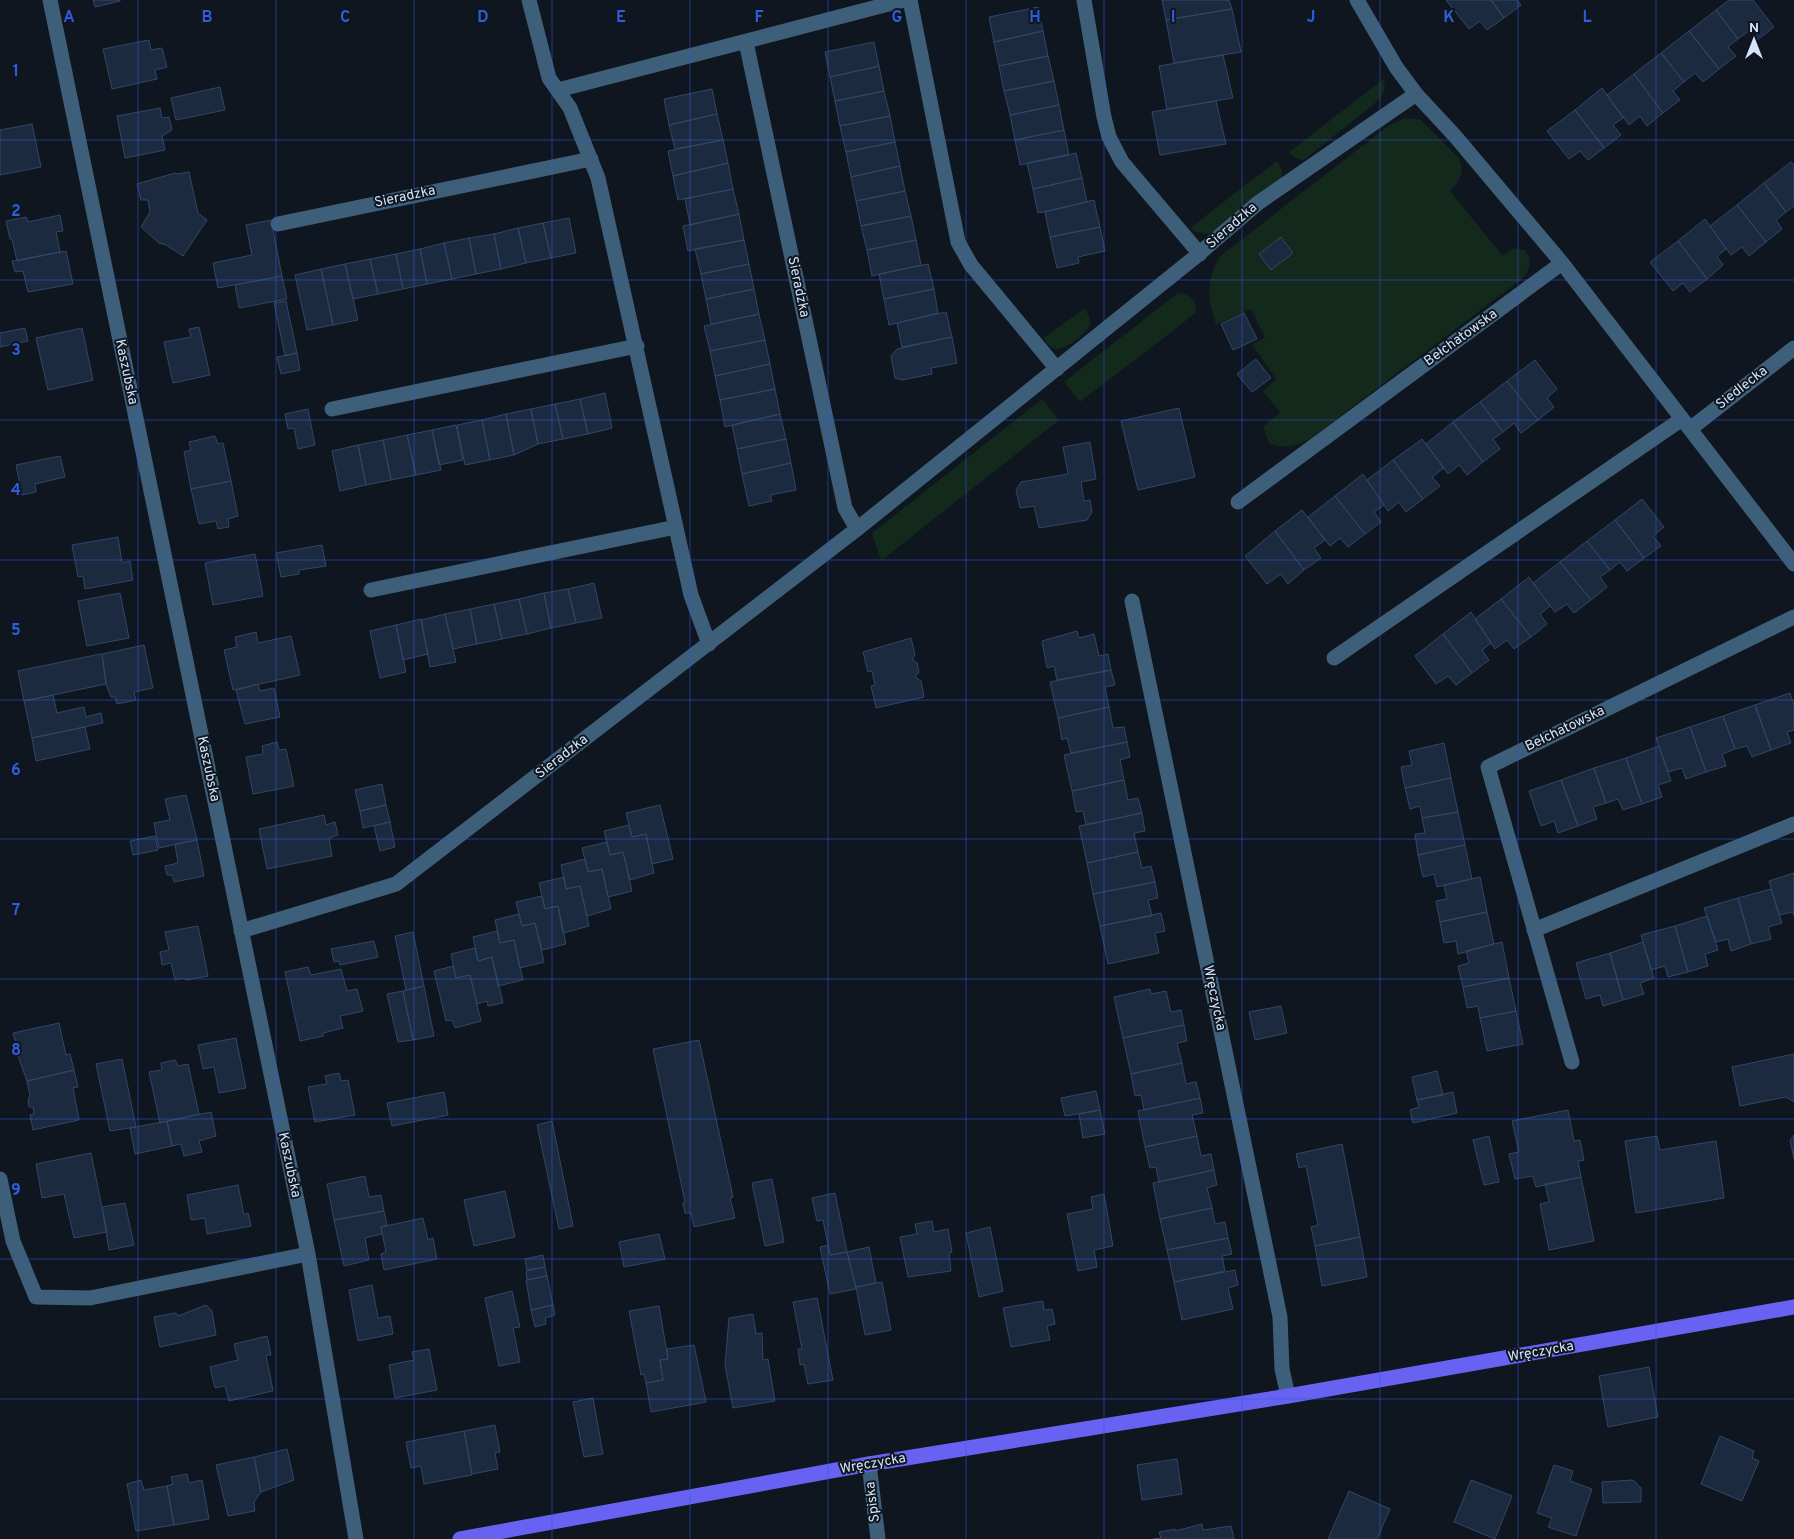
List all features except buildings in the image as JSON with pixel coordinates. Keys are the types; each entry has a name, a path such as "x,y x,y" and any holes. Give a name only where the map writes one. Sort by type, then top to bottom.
{"main road":[{"name":"Wręczycka","path":"460,1539 869,1464 1288,1396 1794,1307"}],"street":[{"name":"Kaszubska","path":"50,0 308,1254 356,1539"},
{"path":"529,0 549,78 570,108 598,178 691,595 709,644"},
{"path":"558,90 904,0"},
{"path":"910,0 958,242 970,265 1057,369"},
{"path":"1084,0 1104,117 1114,148 1122,162 1200,254"},
{"path":"1357,0 1396,67 1416,94 1455,136 1562,264 1794,564"},
{"name":"Sieradzka","path":"746,42 845,508 856,529"},
{"name":"Sieradzka","path":"241,931 396,884 856,529 1200,254 1258,203 1416,94"},
{"name":"Sieradzka","path":"278,224 591,159"},
{"name":"Bełchatowska","path":"1238,502 1562,264"},
{"path":"332,409 637,346"},
{"name":"Siedlecka","path":"1686,424 1794,348"},
{"path":"1334,658 1686,424"},
{"path":"371,590 676,528"},
{"name":"Wręczycka","path":"1132,601 1280,1317 1282,1369 1288,1396"},
{"name":"Bełchatowska","path":"1572,1062 1488,767 1794,617"},
{"path":"1534,930 1794,824"},
{"path":"0,1179 13,1241 36,1297 90,1298 308,1254"},
{"name":"Spiska","path":"869,1464 878,1539"}],"green space":[{"path":"1385,78 1384,92 1375,103 1304,160 1295,158 1289,152"},
{"path":"1405,118 1421,120 1459,158 1462,168 1460,176 1450,191 1502,255 1515,248 1525,250 1530,263 1528,271 1519,281 1313,437 1302,443 1286,447 1269,443 1263,427 1280,413 1263,391 1276,379 1252,344 1265,338 1251,309 1216,325 1209,291 1219,257 1388,126"},
{"path":"1277,161 1282,169 1282,178 1211,234 1195,232 1191,227"},
{"path":"1182,293 1193,300 1196,313 1080,402 1064,382 1170,299"},
{"path":"1084,309 1090,321 1086,331 1064,347 1054,349 1049,346 1043,338"},
{"path":"1042,399 1059,420 881,561 872,533"}]}
